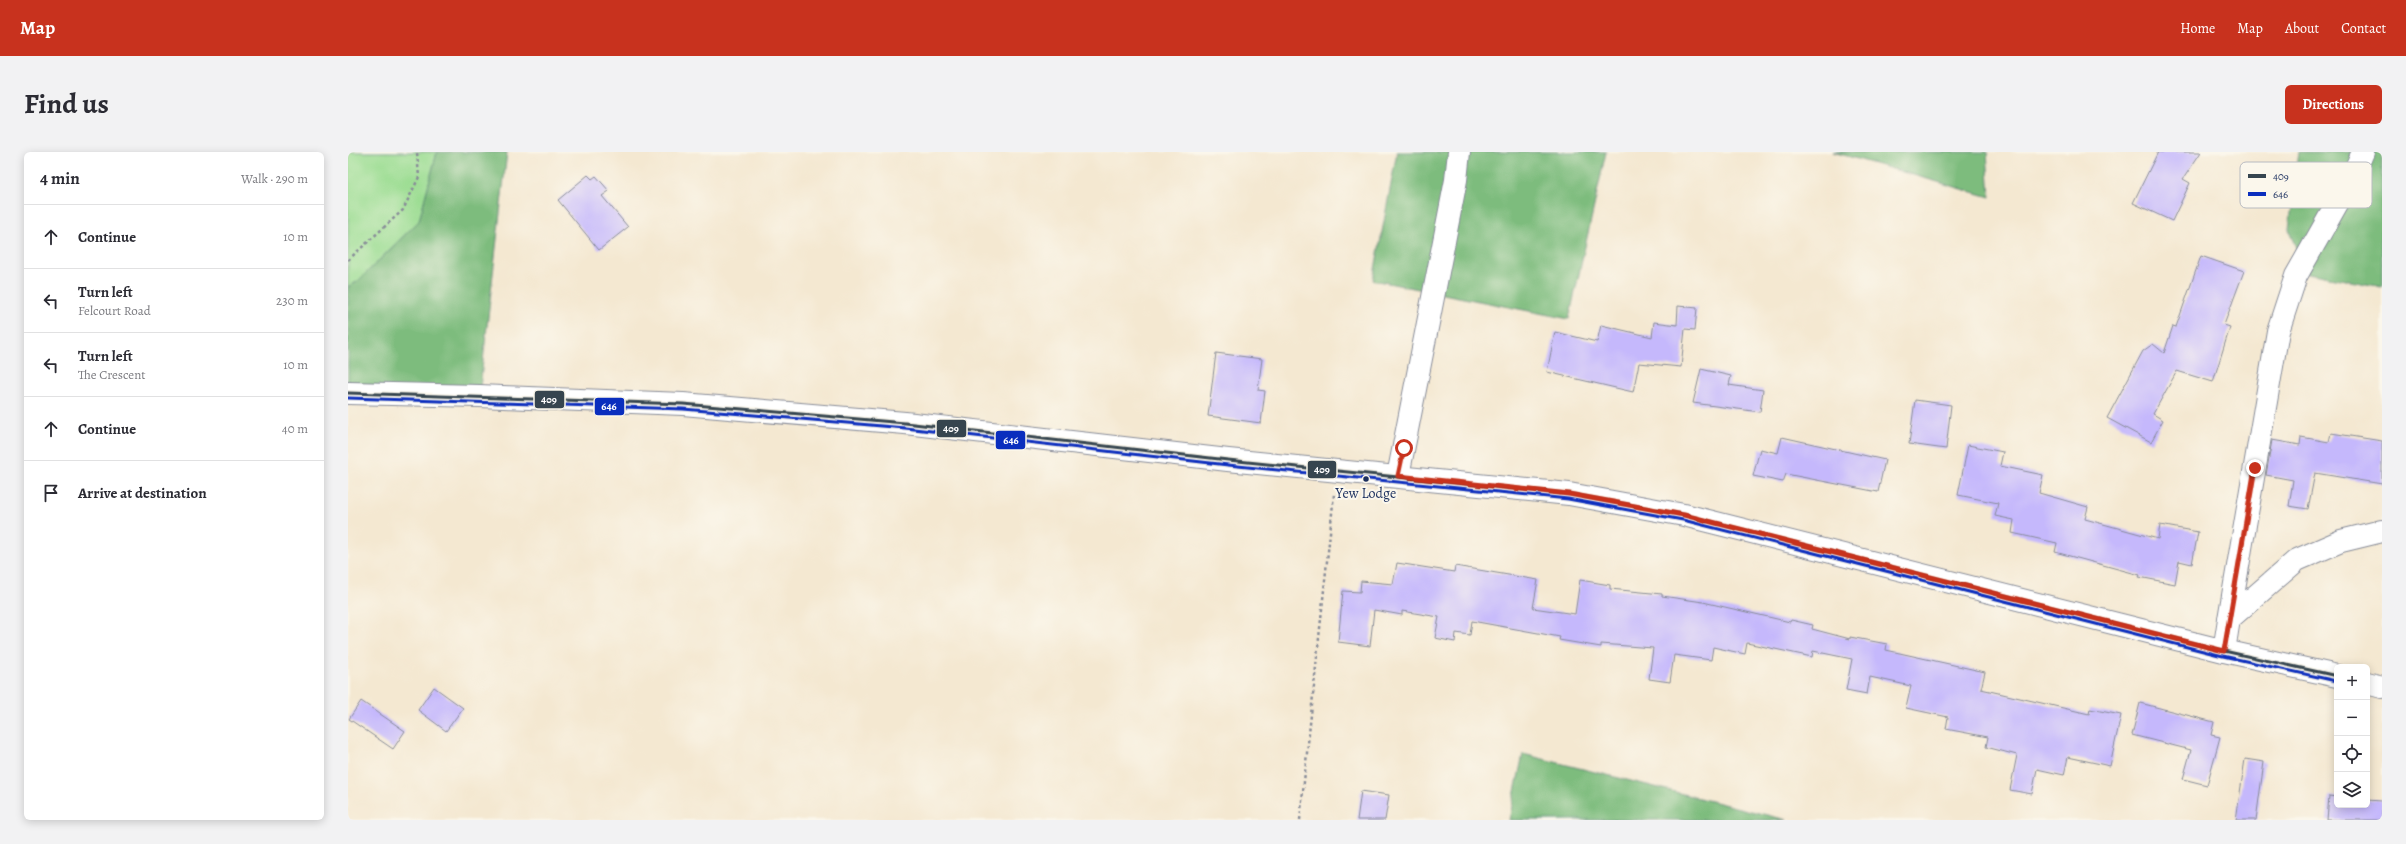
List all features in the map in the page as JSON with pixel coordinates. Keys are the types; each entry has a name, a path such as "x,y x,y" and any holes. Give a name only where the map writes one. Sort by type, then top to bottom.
{"street":[{"path":"1398,476 1456,180 1459,152"},
{"path":"2359,162 2363,152"},
{"path":"2224,651 2278,331 2296,276 2335,208"},
{"path":"348,393 479,396 691,405 905,423 1228,460 1569,494 1684,515 2224,651 2334,675"},
{"path":"2229,619 2297,560 2341,541 2382,531"},
{"path":"2370,684 2382,687"}],"path":[{"path":"348,260 403,210 419,177 417,152"},
{"path":"1300,820 1337,470"}],"green space":[{"path":"348,152 437,152 419,221 357,282 348,287"},
{"path":"437,152 507,152 479,396 348,393 348,287 357,282 419,221"},
{"path":"1397,152 1606,152 1569,319 1373,280"},
{"path":"1833,152 1987,152 1990,197"},
{"path":"2299,152 2382,152 2382,287 2308,273 2289,229 2292,208 2372,208 2372,162 2298,162"},
{"path":"1523,754 1787,820 1509,820"}],"building":[{"path":"2158,152 2201,152 2183,179 2190,183 2172,221 2133,203"},
{"path":"588,175 592,179 596,176 609,191 602,196 628,227 599,250 558,200"},
{"path":"2201,256 2244,271 2224,325 2230,327 2213,382 2177,371 2153,414 2163,420 2151,442 2107,418 2143,351 2153,344 2164,353 2173,326 2176,327"},
{"path":"1678,306 1697,308 1695,330 1685,329 1681,367 1639,363 1633,392 1547,372 1555,332 1597,342 1601,325 1652,337 1654,322 1677,325"},
{"path":"1216,353 1262,359 1258,390 1265,391 1261,423 1208,416"},
{"path":"1701,369 1731,376 1729,385 1763,390 1760,412 1693,403"},
{"path":"1915,400 1951,405 1946,449 1909,444"},
{"path":"2331,433 2382,441 2382,484 2315,473 2308,509 2289,506 2293,480 2266,475 2272,440 2300,445 2301,437 2329,442"},
{"path":"1782,437 1885,460 1878,492 1786,474 1783,482 1753,476 1760,449 1778,453"},
{"path":"1968,445 2003,452 2000,466 2043,475 2039,493 2088,507 2085,519 2158,539 2160,525 2198,532 2192,564 2179,561 2175,584 2139,577 2140,575 2055,552 2057,543 2012,533 2014,520 1995,516 1998,503 1958,495"},
{"path":"1397,563 1454,572 1455,566 1538,580 1533,608 1575,614 1580,580 1610,585 1610,589 1662,594 1662,596 1703,602 1790,622 1791,620 1813,625 1812,629 1850,639 1850,637 1887,644 1886,650 1985,672 1981,689 2089,714 2090,709 2121,715 2110,766 2068,757 2064,775 2037,769 2032,794 2010,790 2017,755 1986,747 1988,737 1946,729 1948,717 1906,708 1911,686 1870,677 1867,694 1846,690 1852,659 1813,651 1812,657 1747,643 1745,654 1713,647 1711,660 1674,655 1670,682 1649,679 1653,648 1601,644 1601,647 1559,640 1560,637 1472,621 1470,635 1456,633 1455,642 1435,638 1439,617 1402,611 1402,615 1374,610 1370,646 1338,642 1343,591 1360,592 1361,581 1393,584"},
{"path":"434,687 463,708 446,731 418,710"},
{"path":"361,701 405,731 393,749 349,719"},
{"path":"2140,703 2214,722 2211,735 2220,737 2207,785 2183,779 2191,750 2132,735"},
{"path":"2245,759 2264,762 2256,820 2236,820"},
{"path":"1361,791 1389,795 1385,820 1357,820"},
{"path":"2329,796 2334,797 2334,808 2370,808 2370,800 2382,801 2382,820 2327,820"}],"transit line":[{"name":"409","path":"348,393 683,404 905,423 1228,460 1569,494 1684,515 2224,651 2334,675"},
{"name":"646","path":"348,398 683,409 905,428 1228,465 1568,499 1683,520 2223,656 2334,681"}],"place":[{"name":"Yew Lodge","path":"1366,479"}],"route":[{"path":"1404,448 1398,476 1569,494 1684,515 2224,651 2255,468"}]}
